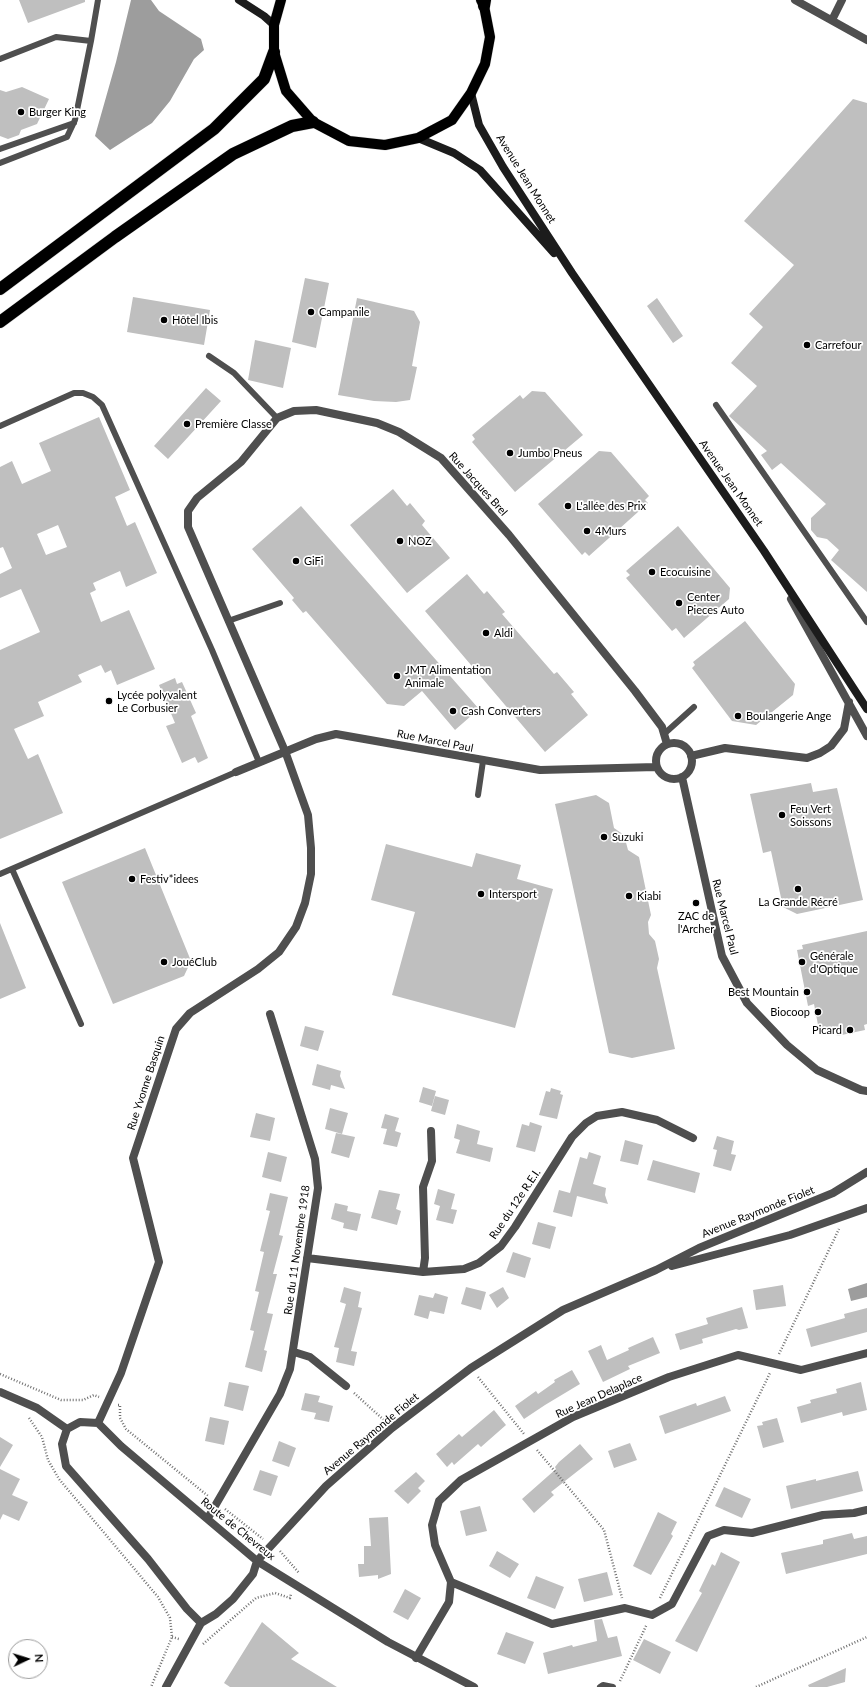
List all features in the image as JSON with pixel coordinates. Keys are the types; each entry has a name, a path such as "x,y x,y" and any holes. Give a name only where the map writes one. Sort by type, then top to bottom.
{"highway":[{"path":"0,289 214,128 264,79 274,52"},
{"path":"0,322 115,237 233,154 292,126 313,122"}],"main road":[{"path":"239,0 264,16 274,25"},
{"path":"281,0 274,25 274,52 286,91 313,122 349,141 385,145 418,138 452,120 471,93 485,64 490,37 484,2"},
{"name":"Avenue Jean Monnet","path":"471,93 479,125 503,167 572,273 764,551 867,709"},
{"name":"Avenue Jean Monnet","path":"418,138 454,152 480,170 572,273"}],"street":[{"path":"795,0 867,40"},
{"path":"832,20 842,0"},
{"name":"Rue Jacques Brel","path":"285,751 188,527 188,511 197,498 241,462 277,418 294,411 316,410 377,423 399,432 441,458 508,535 634,691 662,727 667,744"},
{"path":"764,551 867,736"},
{"path":"691,756 725,748 807,758 820,754 831,746 844,729 849,702"},
{"name":"Rue Marcel Paul","path":"236,772 316,739 336,734 540,770 656,767"},
{"path":"679,743 684,746 691,756 690,768 682,777 674,779 667,778 660,774 656,767 656,756 662,746 667,744 679,743"},
{"name":"Rue Yvonne Basquin","path":"98,1423 121,1373 158,1262 133,1158 176,1029 190,1014 258,969 279,952 296,927 306,903 311,874 312,848 308,815 285,751"},
{"name":"Rue Marcel Paul","path":"682,777 722,956 747,1003 788,1045 817,1070 861,1090 867,1091"},
{"name":"Rue du 11 Novembre 1918","path":"208,1518 280,1394 290,1369 294,1352 318,1188 315,1159 270,1014"},
{"name":"Rue du 12e R.E.I.","path":"307,1258 423,1272 464,1269 479,1263 501,1246 515,1227 572,1137 586,1123 597,1116 622,1112 657,1120 693,1138"},
{"path":"423,1272 422,1186 432,1161 431,1131"},
{"name":"Avenue Raymonde Fiolet","path":"166,1687 201,1623 216,1614 233,1599 253,1574 257,1561 326,1486 392,1428 471,1368 563,1310 656,1270 699,1248 833,1193 867,1172"},
{"name":"Avenue Raymonde Fiolet","path":"656,1270 790,1235 845,1217 867,1208"},
{"path":"294,1352 310,1357 346,1386"},
{"name":"Rue Jean Delaplace","path":"416,1658 449,1602 451,1582 435,1545 432,1525 439,1501 461,1480 581,1414 669,1377 738,1355 801,1370 867,1353"},
{"path":"0,1392 37,1408 67,1429"},
{"path":"98,1423 80,1422 67,1429 62,1444 66,1466 148,1559 186,1609 201,1623"},
{"name":"Route de Chevreux","path":"98,1423 121,1446 257,1561 416,1658 474,1687"},
{"path":"451,1582 552,1624 625,1608 652,1614 672,1604 708,1536 724,1530 752,1533 824,1514 854,1513 867,1510"}],"lane":[{"path":"0,163 67,137 74,123 98,0"},
{"path":"0,59 56,37 91,41"},
{"path":"0,149 74,123"},
{"path":"209,356 234,373 277,418"},
{"path":"0,426 74,393 83,393 93,396 102,404 212,650 259,762"},
{"path":"716,405 867,622"},
{"path":"228,621 280,603"},
{"path":"664,734 694,707"},
{"path":"478,795 483,761"},
{"path":"0,874 236,772"},
{"path":"12,869 80,1024"},
{"path":"600,1687 603,1685 613,1687"}],"path":[{"path":"617,1687 845,1217"},
{"path":"471,1368 604,1530 625,1608"},
{"path":"0,1374 61,1400 83,1400 94,1395 120,1405 120,1418 126,1429 284,1555 300,1575 290,1598 275,1593 256,1598 202,1645 172,1637"},
{"path":"346,1386 392,1428"},
{"path":"23,1414 30,1418 42,1437 48,1460 59,1479 158,1597 170,1618 172,1637 152,1687"},
{"path":"756,1687 867,1637"}],"shaded area":[{"path":"131,0 151,0 159,11 201,39 204,50 194,59 170,101 152,123 110,150 95,136 116,62"},
{"path":"867,1283 867,1297 851,1301 848,1289"}],"building":[{"path":"19,0 85,0 85,2 28,23"},
{"name":"Burger King","path":"22,87 49,99 37,124 21,130 19,135 8,139 0,136 0,90 6,92"},
{"name":"Carrefour","path":"853,99 867,103 867,592 831,560 839,550 827,539 817,537 811,530 811,518 826,504 781,463 772,470 761,455 767,451 729,416 757,386 731,363 763,327 749,314 794,265 744,221"},
{"path":"305,278 329,283 316,348 292,342"},
{"path":"133,297 210,310 204,345 127,332"},
{"path":"357,298 414,311 420,322 412,366 417,367 410,400 396,402 374,401 338,395"},
{"path":"657,298 683,336 673,343 647,306"},
{"path":"255,340 291,348 283,388 248,380"},
{"path":"206,388 221,401 168,459 154,446"},
{"path":"532,391 545,392 583,435 515,492 472,442 475,439 472,435 520,395 523,399"},
{"path":"99,417 130,490 115,497 127,526 135,522 157,573 126,587 120,571 93,583 96,590 90,593 101,622 129,610 155,669 117,685 111,670 105,673 101,665 78,675 82,682 38,702 44,716 14,729 28,759 38,754 63,813 0,839 0,650 40,632 21,589 0,598 0,574 12,568 3,547 0,548 0,467 12,461 22,484 51,471 39,443","holes":["58,525 67,547 46,555 37,534"]},
{"path":"599,451 611,452 649,496 645,500 648,503 589,556 585,552 582,555 538,504"},
{"name":"NOZ","path":"393,489 407,506 410,503 425,521 422,525 450,558 407,593 350,525"},
{"path":"301,506 479,709 455,730 422,691 404,706 387,704 306,611 303,613 292,600 294,598 252,549"},
{"path":"678,526 730,588 729,599 684,638 676,628 672,631 626,578 630,575 626,571"},
{"path":"467,574 484,594 487,591 505,612 502,614 554,674 557,672 574,692 571,694 588,715 545,752 425,611"},
{"path":"745,621 795,684 793,695 756,725 732,721 692,668 695,665 693,662"},
{"path":"175,678 177,684 182,682 196,713 191,716 208,758 198,763 195,757 182,763 166,726 175,723 159,685"},
{"path":"811,783 813,792 837,788 863,900 797,914 783,907 771,851 763,853 750,794"},
{"path":"596,795 609,803 614,828 624,835 628,850 639,857 651,915 648,922 649,934 655,941 659,959 657,968 675,1049 632,1058 609,1053 555,804"},
{"path":"386,844 472,867 476,853 521,865 517,879 553,889 515,1028 392,995 415,912 371,900"},
{"path":"145,848 191,961 184,976 113,1004 62,882"},
{"path":"0,923 26,988 0,999"},
{"path":"867,931 867,1024 864,1025 865,1030 837,1036 836,1031 828,1032 818,1025 814,1004 808,1006 797,950 803,949 802,945"},
{"path":"305,1026 324,1031 318,1051 300,1046"},
{"path":"317,1064 341,1071 340,1076 345,1089 331,1085 330,1090 312,1085"},
{"path":"423,1087 436,1091 432,1106 419,1102"},
{"path":"551,1088 561,1091 560,1094 563,1095 557,1119 539,1115 546,1091 550,1092"},
{"path":"435,1096 449,1100 445,1115 431,1111"},
{"path":"330,1108 348,1113 342,1134 325,1129"},
{"path":"256,1113 275,1118 270,1141 250,1137"},
{"path":"385,1114 399,1118 395,1131 401,1133 397,1147 383,1144 387,1129 381,1128"},
{"path":"530,1122 542,1126 535,1152 516,1147 522,1124 529,1126"},
{"path":"457,1124 480,1131 477,1144 493,1148 490,1162 456,1153 460,1140 454,1138"},
{"path":"336,1133 355,1137 349,1158 331,1153"},
{"path":"717,1136 734,1141 731,1154 736,1155 731,1171 713,1166 717,1150 713,1149"},
{"path":"625,1140 643,1145 638,1165 620,1161"},
{"path":"268,1152 287,1157 281,1182 262,1177"},
{"path":"589,1152 601,1156 593,1184 606,1188 605,1195 608,1204 577,1196 572,1217 553,1212 559,1190 570,1193 580,1157 587,1159"},
{"path":"653,1160 700,1173 695,1193 647,1180"},
{"path":"438,1189 455,1194 451,1209 457,1210 453,1224 436,1220 440,1206 434,1204"},
{"path":"379,1190 400,1194 396,1209 401,1211 397,1225 371,1218"},
{"path":"270,1193 288,1197 279,1235 283,1236 273,1274 277,1274 267,1313 273,1314 264,1350 267,1351 262,1372 245,1367 254,1331 250,1330 259,1292 255,1291 264,1252 260,1251 270,1211 266,1210"},
{"path":"335,1203 348,1206 347,1211 361,1214 357,1231 343,1228 344,1223 331,1219"},
{"path":"538,1222 556,1227 550,1249 532,1244"},
{"path":"513,1252 531,1258 525,1278 506,1272"},
{"path":"783,1285 786,1306 756,1310 753,1290"},
{"path":"344,1287 361,1292 358,1307 362,1308 351,1351 357,1352 354,1366 336,1362 339,1348 334,1347 346,1304 340,1302"},
{"path":"466,1287 486,1292 481,1310 461,1304"},
{"path":"503,1287 509,1298 497,1308 489,1295"},
{"path":"435,1293 448,1297 444,1314 430,1311 428,1319 414,1315 419,1295 433,1298"},
{"path":"742,1307 748,1328 739,1330 736,1329 702,1339 703,1343 680,1350 675,1334 708,1324 706,1318"},
{"path":"867,1308 867,1332 811,1347 806,1329 845,1318 844,1314"},
{"path":"653,1337 660,1353 628,1366 630,1369 603,1382 588,1351 601,1345 607,1360 629,1350 628,1348"},
{"path":"572,1370 580,1384 524,1419 515,1406 536,1391 538,1394 555,1382 554,1380"},
{"path":"229,1382 249,1386 243,1411 224,1406"},
{"path":"861,1382 867,1410 843,1416 842,1412 801,1423 797,1407 811,1403 810,1400 837,1393 836,1389"},
{"path":"305,1393 320,1396 318,1402 333,1406 329,1422 314,1419 316,1413 301,1410"},
{"path":"725,1396 731,1411 665,1434 659,1416 696,1403 697,1406"},
{"path":"494,1410 506,1425 481,1447 478,1444 454,1465 452,1462 447,1467 436,1454 459,1434 462,1437"},
{"path":"210,1417 229,1421 224,1445 205,1441"},
{"path":"777,1418 784,1442 763,1448 757,1426 763,1425 762,1422"},
{"path":"0,1437 13,1445 0,1467"},
{"path":"279,1441 296,1448 289,1467 272,1461"},
{"path":"630,1443 637,1460 614,1468 608,1451"},
{"path":"580,1444 593,1459 551,1492 554,1495 534,1513 522,1499 556,1469 555,1467 559,1462"},
{"path":"0,1469 20,1479 12,1495 28,1502 19,1521 3,1514 0,1520"},
{"path":"260,1470 278,1476 271,1496 253,1490"},
{"path":"858,1471 863,1491 791,1509 786,1486 816,1479 816,1481"},
{"path":"416,1472 425,1481 418,1488 421,1491 408,1504 394,1491"},
{"path":"724,1487 751,1499 742,1518 715,1506"},
{"path":"480,1506 487,1531 466,1536 460,1511"},
{"path":"658,1512 677,1522 671,1534 673,1536 651,1575 633,1566"},
{"path":"388,1517 391,1574 378,1579 378,1575 359,1577 358,1564 364,1564 364,1546 371,1546 369,1518"},
{"path":"852,1533 854,1539 867,1536 867,1554 786,1574 781,1553 823,1544 823,1540"},
{"path":"497,1551 519,1564 510,1578 489,1566"},
{"path":"721,1552 740,1562 697,1652 675,1641 702,1593 699,1591 712,1564 715,1566"},
{"path":"607,1572 613,1595 584,1602 578,1579"},
{"path":"536,1576 564,1587 555,1609 527,1598"},
{"path":"405,1589 421,1598 408,1620 393,1612"},
{"path":"602,1619 608,1638 617,1636 622,1656 548,1674 543,1653 572,1645 573,1647 597,1641 594,1620"},
{"path":"262,1622 299,1653 291,1659 337,1687 230,1687 224,1683"},
{"path":"506,1632 534,1642 525,1664 497,1654"},
{"path":"644,1639 671,1652 660,1674 633,1660"},
{"path":"846,1668 845,1682 827,1687 809,1687 808,1685"}],"place":[{"name":"Burger King","path":"21,112"},
{"name":"Campanile","path":"311,312"},
{"name":"Hôtel Ibis","path":"164,320"},
{"name":"Carrefour","path":"807,345"},
{"name":"Première Classe","path":"187,424"},
{"name":"Jumbo Pneus","path":"510,453"},
{"name":"L'allée des Prix","path":"568,506"},
{"name":"4Murs","path":"587,531"},
{"name":"NOZ","path":"400,541"},
{"name":"GiFi","path":"296,561"},
{"name":"Ecocuisine","path":"652,572"},
{"name":"Center Pieces Auto","path":"679,603"},
{"name":"Aldi","path":"486,633"},
{"name":"JMT Alimentation Animale","path":"397,676"},
{"name":"Lycée polyvalent Le Corbusier","path":"109,701"},
{"name":"Cash Converters","path":"453,711"},
{"name":"Boulangerie Ange","path":"738,716"},
{"name":"Feu Vert Soissons","path":"782,815"},
{"name":"Suzuki","path":"604,837"},
{"name":"Festiv*idees","path":"132,879"},
{"name":"La Grande Récré","path":"798,889"},
{"name":"Intersport","path":"481,894"},
{"name":"Kiabi","path":"629,896"},
{"name":"ZAC de l'Archer","path":"696,903"},
{"name":"JouéClub","path":"164,962"},
{"name":"Générale d'Optique","path":"802,962"},
{"name":"Best Mountain","path":"807,992"},
{"name":"Biocoop","path":"818,1012"},
{"name":"Picard","path":"850,1030"}]}
